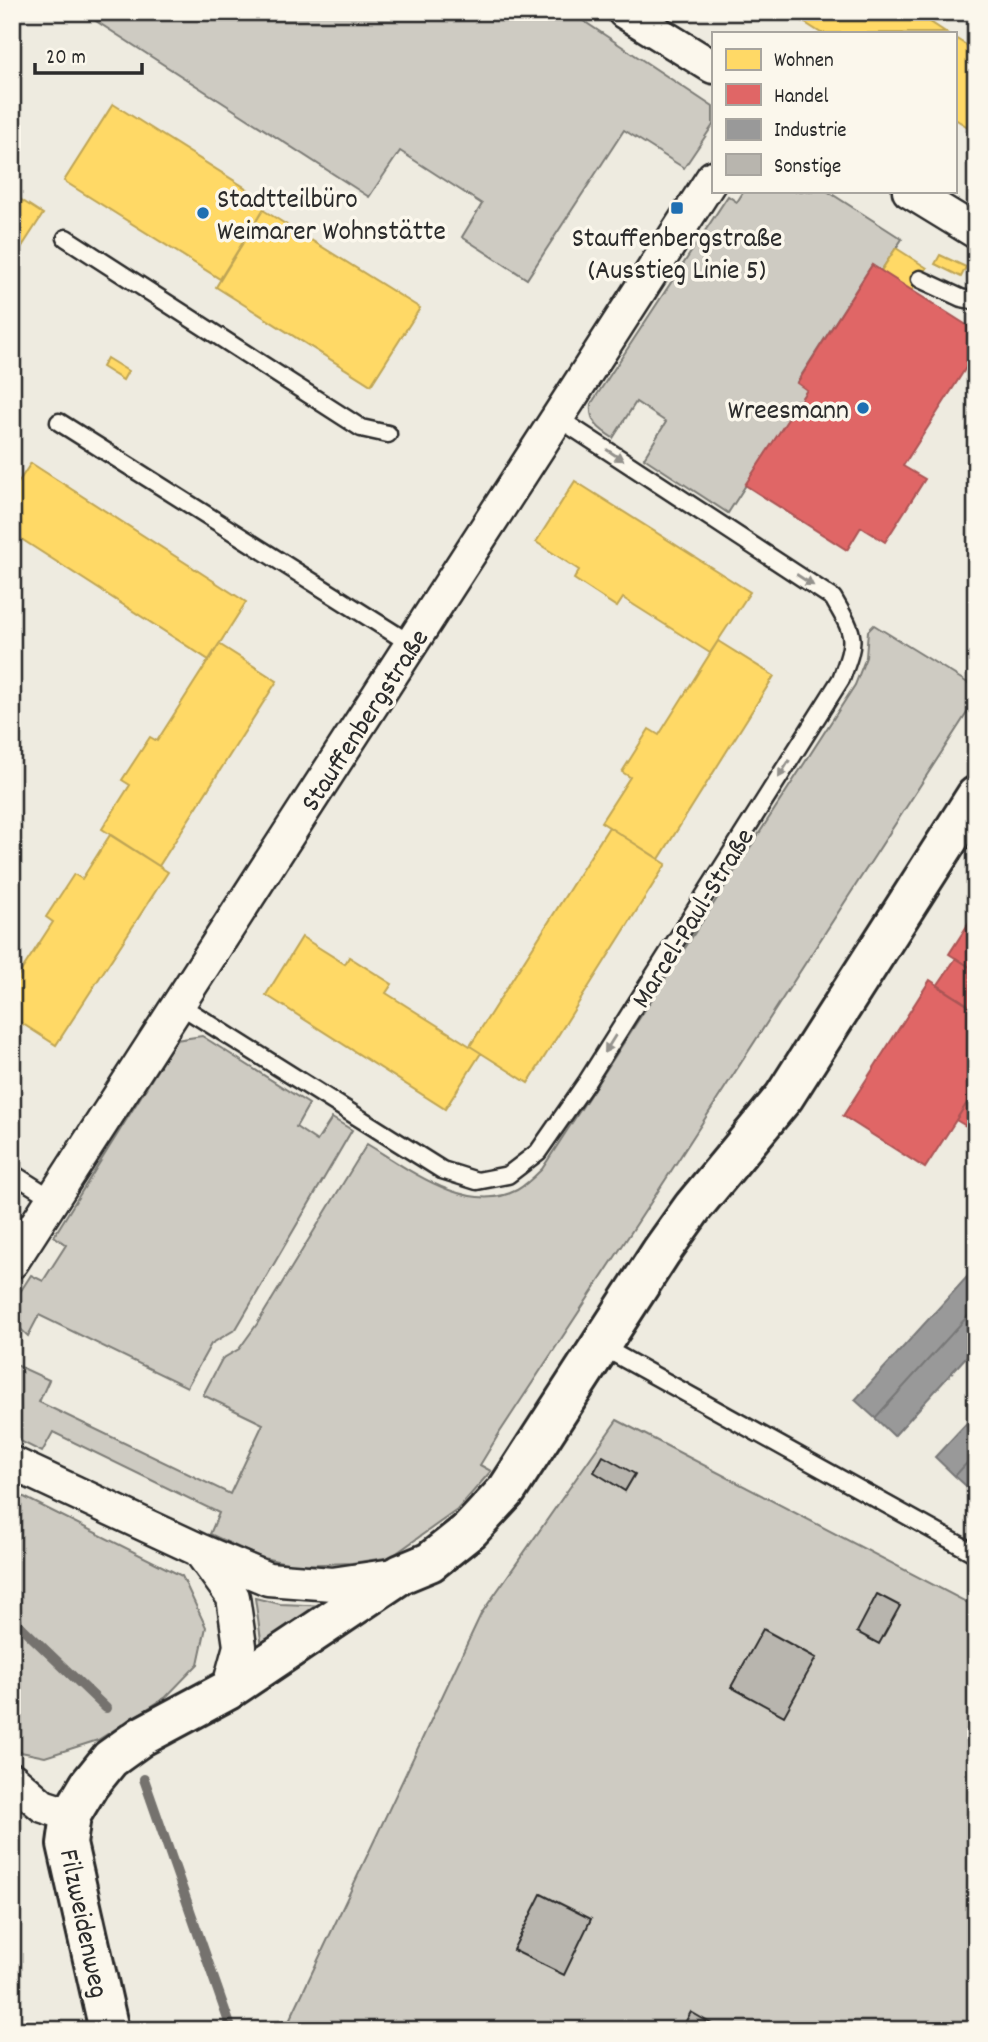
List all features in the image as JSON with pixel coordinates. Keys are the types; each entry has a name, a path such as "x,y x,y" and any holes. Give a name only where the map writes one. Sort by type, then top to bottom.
{"street":[{"path":"624,12 712,66"},
{"name":"Stauffenbergstraße","path":"12,1262 712,179"},
{"path":"911,192 976,232"},
{"path":"12,1779 43,1806 71,1815 89,1785 110,1759 142,1736 228,1690 401,1574 430,1562 460,1538 508,1490 661,1252 693,1207 784,1097 976,796"},
{"path":"12,1462 199,1550 268,1578 332,1584 401,1574"},
{"path":"199,1550 233,1597 240,1646 228,1690"},
{"name":"Filzweidenweg","path":"71,1815 67,1844 109,2030"}],"lane":[{"path":"66,238 361,428 388,434"},
{"path":"920,279 976,302"},
{"name":"Marcel-Paul-Straße","path":"178,1004 442,1170 477,1181 509,1175 538,1153 586,1083 841,679 850,654 852,631 833,598 558,418"},
{"path":"59,422 411,644"},
{"path":"12,1173 53,1199"},
{"path":"601,1346 976,1555"}],"shaded area":[{"path":"82,12 570,12 712,106 712,126 684,168 624,130 527,279 462,237 482,204 400,151 369,197"},
{"path":"743,192 829,192 902,239 881,271 872,265 797,382 807,390 728,513 644,458 666,422 636,402 613,438 596,424 591,404 728,196 737,202"},
{"path":"874,625 976,688 976,699 500,1432 480,1465 491,1471 457,1510 391,1557 352,1563 296,1565 259,1557 210,1534 219,1513 53,1432 42,1452 12,1437 12,1363 49,1380 39,1402 230,1494 263,1424 203,1395 222,1359 239,1349 257,1324 367,1144 439,1186 479,1197 498,1196 517,1190 542,1169 855,685 866,657 868,631"},
{"path":"202,1036 309,1104 296,1127 317,1141 332,1118 352,1130 236,1329 211,1344 187,1387 39,1315 28,1336 15,1321 13,1313 16,1299 31,1275 43,1281 66,1245 54,1236 176,1040"},
{"path":"617,1420 976,1607 976,2030 285,2030 481,1614"},
{"path":"12,1491 182,1576 206,1627 198,1664 166,1697 98,1740 45,1757 12,1748"},
{"path":"255,1598 280,1604 333,1606 262,1647"}],"building: Wohnen":[{"path":"788,12 915,12 945,32 819,32"},
{"path":"956,39 976,51 976,132 956,120"},
{"path":"113,104 268,202 220,279 64,181"},
{"path":"12,194 43,214 12,262"},
{"path":"263,210 420,308 371,385 216,287"},
{"path":"896,248 927,268 912,291 881,271"},
{"path":"940,255 966,267 961,277 935,264"},
{"path":"107,358 128,371 123,380 102,367"},
{"path":"31,463 246,602 209,660 12,533 12,492"},
{"path":"575,481 750,592 710,653 623,598 617,607 574,579 579,570 536,542"},
{"path":"718,641 774,676 659,859 601,822 630,777 622,772 649,729 659,735"},
{"path":"219,644 277,681 159,866 102,829 130,785 122,780 150,737 157,741"},
{"path":"609,827 666,864 528,1083 470,1046"},
{"path":"110,835 168,872 56,1045 12,1017 12,985 53,922 46,917 74,874 82,879"},
{"path":"302,937 345,964 349,957 392,984 386,993 481,1053 445,1109 266,995"}],"building: Handel":[{"path":"872,265 976,331 976,352 903,466 925,479 885,542 861,527 847,550 745,485 807,390 797,383"},
{"path":"976,912 976,971 949,954"},
{"path":"956,958 976,971 976,1003 972,1008 937,986"},
{"path":"930,980 976,1010 976,1089 925,1168 843,1116"},
{"path":"976,1089 976,1123 971,1129 956,1120"}],"building: Industrie":[{"path":"976,1267 976,1307 875,1418 855,1400"},
{"path":"976,1307 976,1346 894,1436 875,1418"},
{"path":"976,1413 976,1453 955,1476 935,1457"},
{"path":"976,1453 976,1491 974,1493 955,1476"}],"building: Sonstige":[{"path":"603,1456 635,1474 625,1491 594,1472"},
{"path":"877,1594 900,1606 879,1644 857,1632"},
{"path":"763,1629 816,1658 784,1716 731,1687"},
{"path":"541,1894 591,1919 564,1975 513,1950"},
{"path":"691,2012 722,2030 681,2030"}],"waterway":[{"path":"12,1618 106,1708"},
{"path":"144,1779 230,2025"}],"place":[{"name":"Stauffenbergstraße (Ausstieg Linie 5)","path":"677,208"},
{"name":"Stadtteilbüro Weimarer Wohnstätte","path":"203,213"},
{"name":"Wreesmann","path":"863,408"}]}
